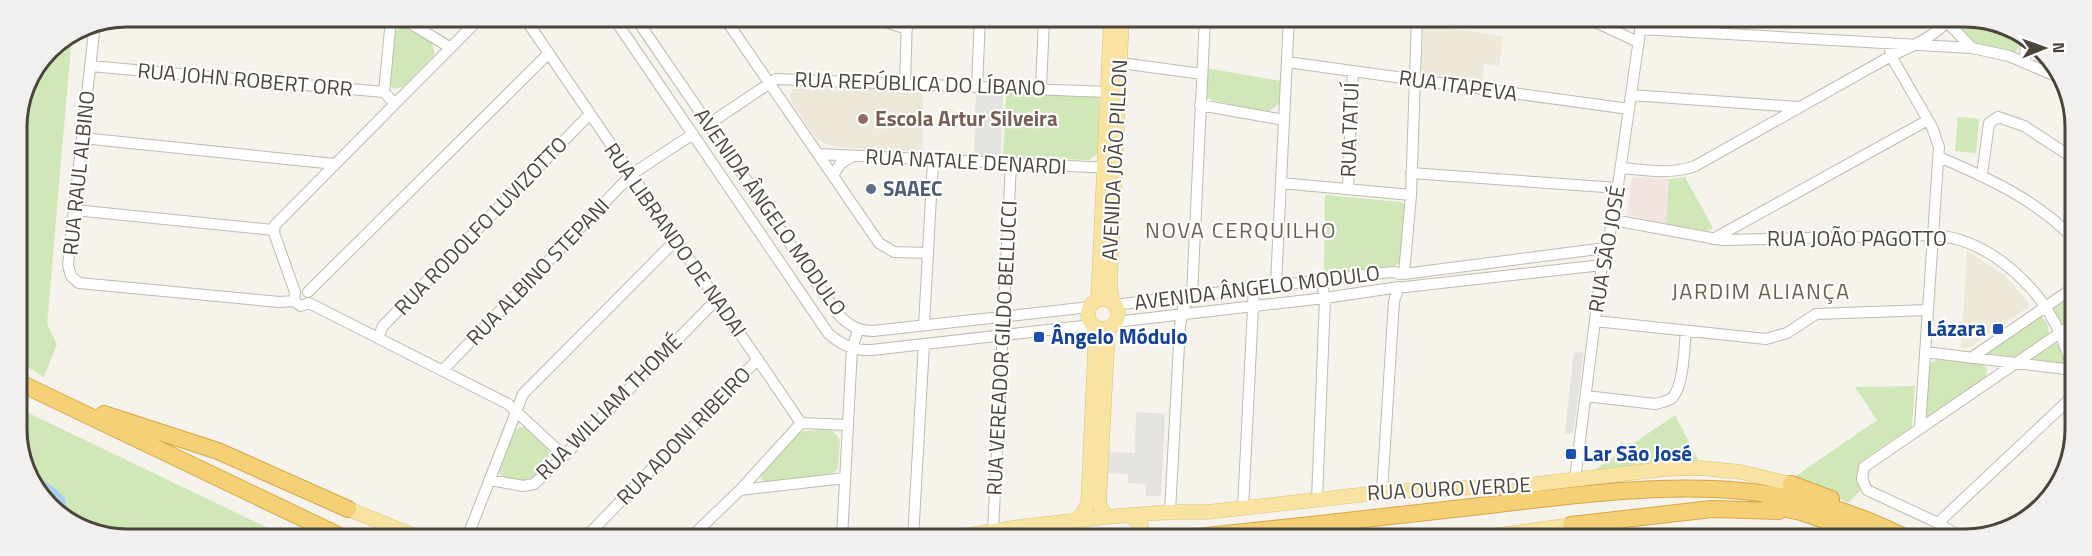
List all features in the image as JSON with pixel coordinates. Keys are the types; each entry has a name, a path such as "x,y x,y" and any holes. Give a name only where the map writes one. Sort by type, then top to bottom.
{"highway":[{"path":"27,386 325,529"},
{"path":"27,399 302,529"},
{"path":"59,402 146,426 218,451 348,509"},
{"path":"1791,484 1834,500 1888,529"},
{"path":"1269,529 1622,490 1673,488 1727,488 1779,496 1805,501 1874,522"},
{"path":"1368,529 1656,498 1721,499 1775,506 1850,529"},
{"path":"1589,529 1712,509 1800,512"}],"main road":[{"name":"AVENIDA JOÃO PILLON","path":"1109,168 1114,62 1112,27"},
{"name":"AVENIDA JOÃO PILLON","path":"1103,303 1110,285 1108,92 1120,27"},
{"path":"1076,520 1082,515 1088,503 1103,326 1118,311 1103,303 1088,314 1103,326"},
{"path":"1103,326 1099,504 1106,517"},
{"name":"RUA OURO VERDE","path":"1008,529 1106,517 1207,512 1382,492 1513,487 1665,469 1700,468 1741,472 1791,484"},
{"path":"348,509 398,529"},
{"path":"1130,515 1138,521 1141,529"},
{"path":"1034,529 1038,525"}],"street":[{"path":"395,104 384,92 397,27"},
{"path":"413,27 451,48"},
{"path":"471,27 280,218 273,230 294,296 303,289 308,297 378,338 507,404 564,456"},
{"name":"RUA LIBRANDO DE NADAI","path":"530,27 801,423"},
{"name":"AVENIDA ÂNGELO MODULO","path":"620,27 828,333 841,344 852,349 872,350 1103,326 1402,287 1580,268 1601,270"},
{"name":"AVENIDA ÂNGELO MODULO","path":"642,27 838,314 858,330 873,331 1103,303 1395,272 1402,274 1606,248"},
{"path":"731,27 879,243 894,252 928,253"},
{"path":"901,27 907,29 905,84"},
{"path":"977,86 980,27"},
{"path":"1041,88 1044,27"},
{"path":"1170,513 1181,315 1191,295 1205,27"},
{"path":"1276,285 1289,27"},
{"path":"1382,492 1394,301 1408,279 1402,274 1411,195 1417,27"},
{"path":"1606,27 1638,42"},
{"name":"RUA SÃO JOSÉ","path":"1575,479 1601,270 1613,220 1640,27"},
{"path":"1665,27 1713,33 1972,48 2014,58"},
{"path":"1713,33 1715,27"},
{"path":"1621,168 1667,172 1688,168 1891,56 1916,45 1942,27"},
{"path":"1954,27 1972,48"},
{"name":"RUA RAUL ALBINO","path":"94,33 68,265 71,276 79,283 279,302 294,296"},
{"path":"1890,43 1891,56 1938,141 1939,157 1920,428"},
{"path":"308,297 548,54"},
{"path":"1114,62 1202,74"},
{"name":"RUA ITAPEVA","path":"1287,62 1629,108"},
{"name":"RUA JOHN ROBERT ORR","path":"90,66 384,92"},
{"name":"RUA TATUÍ","path":"1348,189 1353,71"},
{"name":"RUA REPÚBLICA DO LÍBANO","path":"709,124 776,79 1108,92"},
{"path":"1631,96 1800,107"},
{"path":"679,114 695,103"},
{"path":"1200,105 1284,120"},
{"name":"RUA RODOLFO LUVIZOTTO","path":"378,338 382,326 589,115"},
{"path":"1982,175 1989,123 1998,117 2024,126 2065,153"},
{"path":"1712,240 1928,120"},
{"name":"RUA ALBINO STEPANI","path":"443,370 632,174 693,134"},
{"path":"82,138 335,164"},
{"path":"709,158 724,147"},
{"name":"RUA NATALE DENARDI","path":"818,154 1109,168"},
{"path":"833,176 840,164 853,156"},
{"path":"1939,157 1982,175 2039,208 2065,231"},
{"path":"924,325 933,161"},
{"name":"RUA VEREADOR GILDO BELLUCCI","path":"993,529 1011,164"},
{"path":"1411,173 1618,188"},
{"path":"1281,183 1411,195"},
{"path":"74,210 273,230"},
{"name":"RUA JOÃO PAGOTTO","path":"1613,220 1712,240 1830,239 1875,235 1950,236 1964,240 1994,257 2018,276 2045,307 2065,347"},
{"path":"471,529 523,394 676,240"},
{"path":"1317,499 1325,298 1322,280"},
{"path":"1243,508 1254,287"},
{"path":"1971,358 2065,293"},
{"name":"RUA WILLIAM THOMÉ","path":"490,480 529,486 534,484 717,299"},
{"path":"1595,321 1766,339 1787,333 1816,314 1928,310"},
{"path":"842,529 852,349 858,330"},
{"path":"1948,529 1871,492 1865,486 1862,472 1868,463 2065,330"},
{"path":"1586,396 1655,404 1673,397 1678,386 1686,331"},
{"path":"914,529 924,344"},
{"path":"1925,352 2065,368"},
{"name":"RUA ADONI RIBEIRO","path":"594,529 758,359"},
{"path":"1938,523 2065,404"},
{"path":"699,529 740,490 801,423 848,425"},
{"path":"740,490 845,478"}],"shaded area":[{"path":"1423,27 1503,36 1499,66 1484,64 1482,81 1426,73 1422,70"},
{"name":"Escola Artur Silveira","path":"801,87 923,91 923,152 879,149 878,146 871,149 835,147 822,142 815,137 791,101 790,96 793,90"},
{"path":"976,92 1003,93 1001,155 974,155"},
{"path":"1632,177 1669,179 1666,224 1627,215"},
{"path":"1967,251 2004,275 2029,303 2028,307 1966,348 1961,347"},
{"path":"1584,352 1573,434 1565,433 1574,353"},
{"path":"1136,412 1165,414 1161,496 1146,496 1146,484 1128,483 1128,474 1106,473 1107,452 1135,453"}],"green space":[{"path":"400,27 408,27 432,43 435,54 403,87 394,89 389,84 395,32"},
{"path":"1958,27 1984,29 2009,37 2014,40 2014,52 2012,53 1979,45 1969,40"},
{"path":"71,45 47,324 57,344 44,377 27,367 27,121 30,101 37,83 48,66"},
{"path":"1206,68 1281,81 1279,104 1268,112 1211,100 1207,97"},
{"path":"1006,92 1099,97 1100,148 1096,155 1089,160 1003,157"},
{"path":"1958,117 1979,119 1976,153 1955,151"},
{"path":"1685,177 1713,228 1704,232 1666,224 1669,179"},
{"path":"1325,195 1404,204 1401,262 1393,267 1324,274"},
{"path":"2065,299 2065,324 2057,322 2052,309"},
{"path":"2038,317 2046,321 2049,335 2017,357 1988,353 1988,351"},
{"path":"2056,343 2061,349 2064,362 2061,364 2033,358"},
{"path":"1939,359 1981,364 1987,370 1986,378 1928,416 1926,415 1930,363"},
{"path":"1915,386 1912,427 1864,459 1857,474 1857,482 1861,490 1848,503 1793,478 1877,420 1855,387"},
{"path":"27,412 270,529 127,529 108,527 83,519 56,500 37,473 29,448"},
{"path":"1675,415 1700,463 1593,471"},
{"path":"520,427 528,428 548,449 549,454 547,465 540,475 525,482 505,478 499,470 506,447"},
{"path":"802,431 833,431 840,440 838,469 829,476 766,482 762,480 760,474"}],"water":[{"path":"41,479 59,491 66,500 65,507 56,500"}],"place":[{"name":"Escola Artur Silveira","path":"863,119"},
{"name":"SAAEC","path":"871,189"},
{"name":"Lázara","path":"1998,329"},
{"name":"Ângelo Módulo","path":"1039,337"},
{"name":"Lar São José","path":"1571,454"}],"district":[{"name":"NOVA CERQUILHO","path":"1241,230"},
{"name":"JARDIM ALIANÇA","path":"1761,291"}]}
